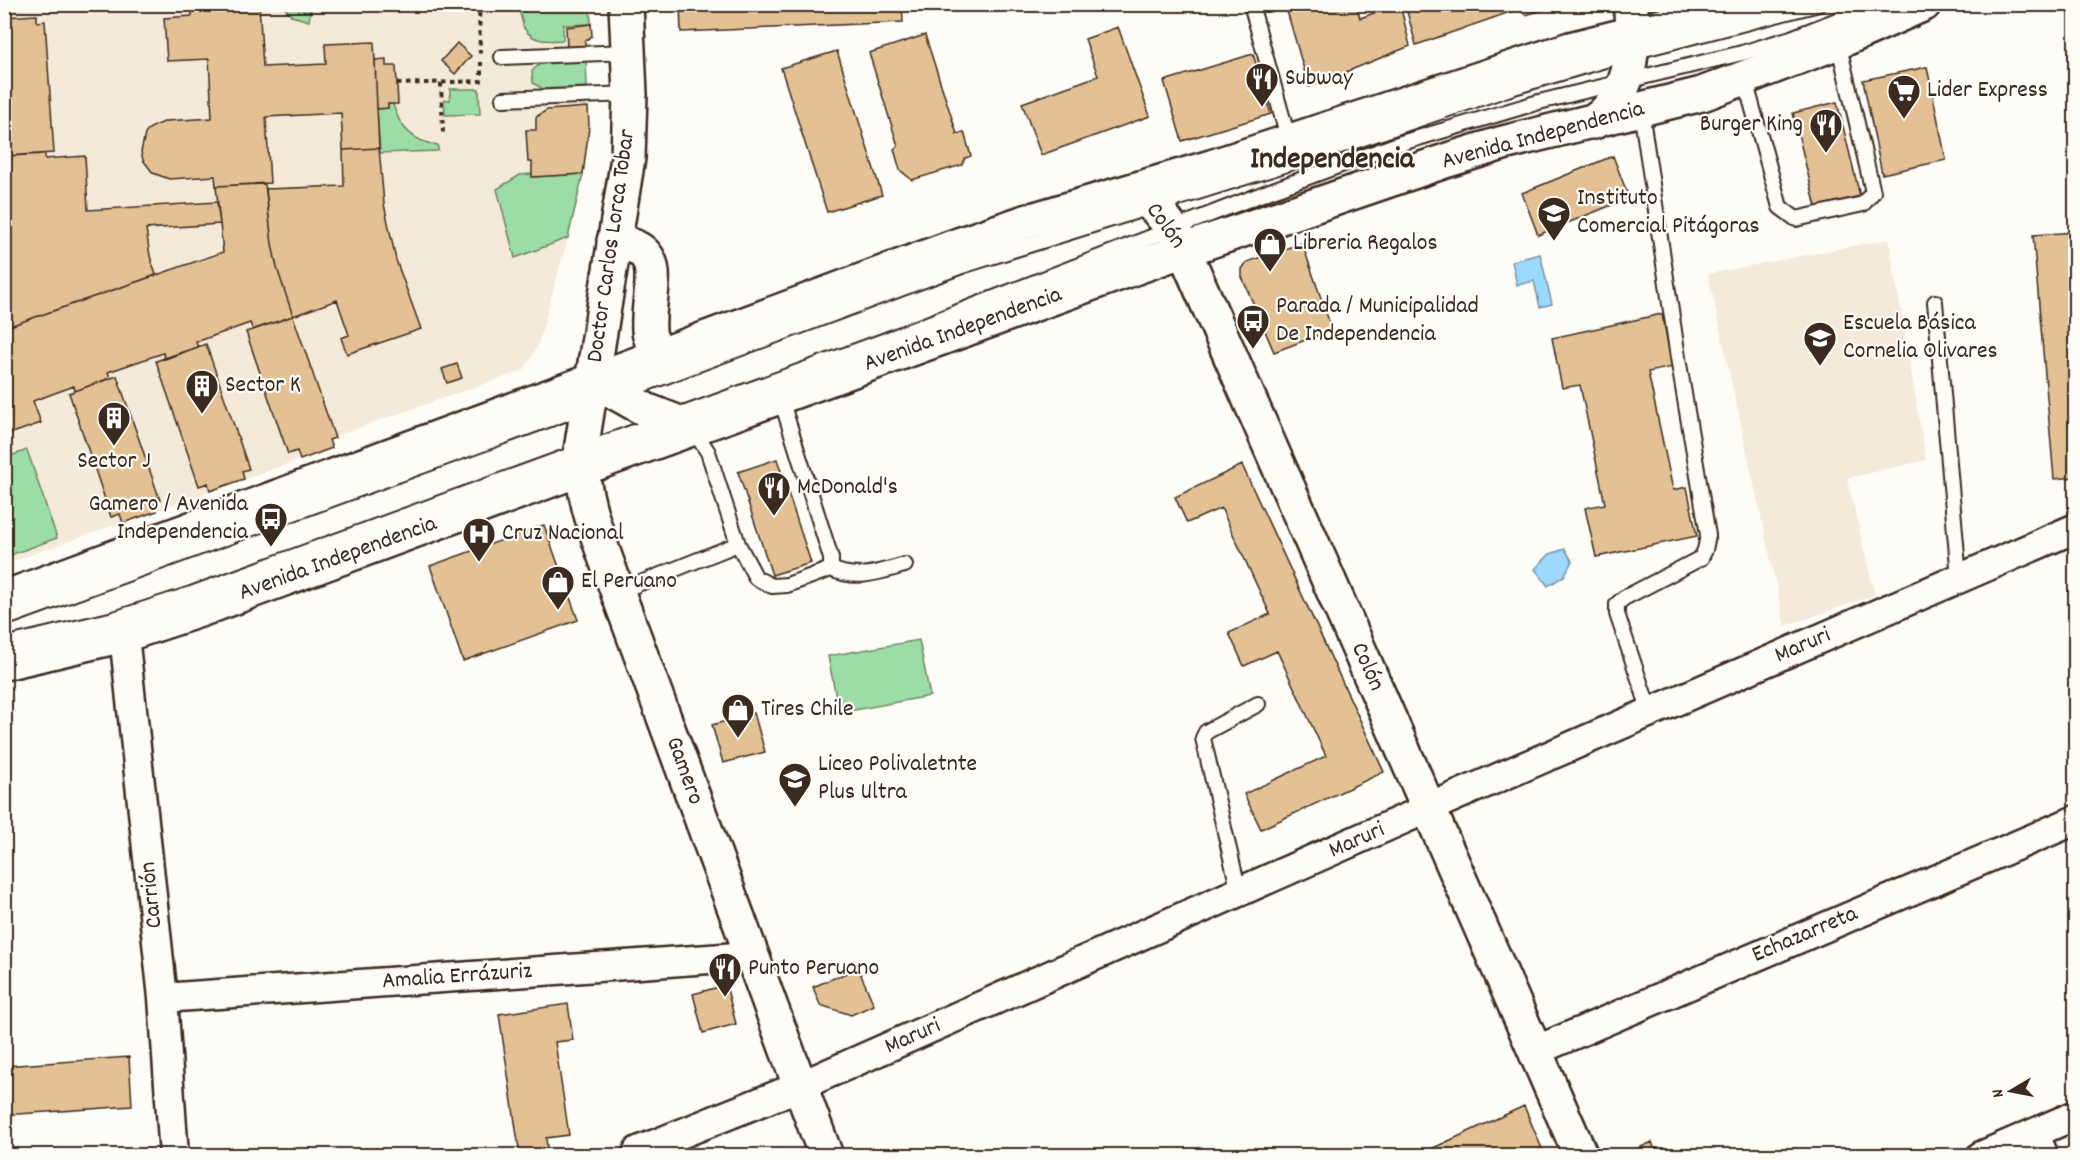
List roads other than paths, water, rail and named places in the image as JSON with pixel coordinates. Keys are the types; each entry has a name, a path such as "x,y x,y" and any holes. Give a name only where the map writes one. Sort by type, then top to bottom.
{"main road":[{"name":"Doctor Carlos Lorca Tobar","path":"599,393 614,241 628,158 630,94 626,4"},
{"name":"Avenida Independencia","path":"4,663 124,635 286,579 679,423 780,396 1169,219 1289,142 1570,49 1630,42 1749,4"},
{"name":"Avenida Independencia","path":"4,598 599,393 661,355 1025,222 1169,219 1448,159 1503,143 1641,111 1745,80 1924,4"},
{"path":"1594,122 1617,100 1630,42"},
{"name":"Colón","path":"1169,219 1581,1155"},
{"path":"614,241 638,247 650,259 652,274 649,331 661,355"},
{"path":"599,393 679,423"},
{"name":"Gamero","path":"599,393 581,460 589,509 826,1155"}],"street":[{"name":"Maruri","path":"638,1151 800,1086 1650,712 2076,528"},
{"name":"Carrión","path":"124,635 163,998 174,1155"},
{"name":"Echazarreta","path":"1535,1051 2076,820"},
{"name":"Amalia Errázuriz","path":"163,998 752,956"},
{"path":"1981,1155 2039,1144 2076,1115"}],"lane":[{"path":"1251,4 1289,142"},
{"path":"905,565 870,575 847,576 831,569 787,585 772,586 756,578 738,544 708,452 679,423 924,325 1169,219 1278,167 1507,89 1630,42 1819,4"},
{"path":"4,619 599,393 962,266 1169,219 1398,144 1528,105 1630,42 1742,53 1791,38 1878,4"},
{"path":"1745,80 1780,207 1796,219 1863,204 1873,192 1838,42"},
{"path":"502,57 628,52"},
{"path":"503,99 630,94"},
{"path":"1641,111 1679,364 1708,535 1701,558 1624,598 1617,604 1617,614 1650,712"},
{"path":"1935,302 1959,578"},
{"path":"780,396 831,558 831,569"},
{"path":"4,645 114,619 163,604 581,460"},
{"path":"618,593 738,544"},
{"path":"1239,892 1203,738 1206,732 1258,704"}],"water":[{"path":"1540,254 1552,304 1540,307 1534,281 1517,285 1512,261"},
{"path":"1565,549 1572,561 1564,576 1548,586 1535,569 1550,554"}],"place":[{"name":"Subway","path":"1262,108"},
{"name":"Lider Express","path":"1904,120"},
{"name":"Burger King","path":"1826,154"},
{"name":"Instituto Comercial Pitágoras","path":"1554,242"},
{"name":"Libreria Regalos","path":"1270,273"},
{"name":"Parada / Municipalidad De Independencia","path":"1253,350"},
{"name":"Escuela Básica Cornelia Olivares","path":"1820,367"},
{"name":"Sector K","path":"202,415"},
{"name":"Sector J","path":"114,447"},
{"name":"McDonald's","path":"774,517"},
{"name":"Gamero / Avenida Independencia","path":"271,548"},
{"name":"Cruz Nacional","path":"479,563"},
{"name":"El Peruano","path":"558,611"},
{"name":"Tires Chile","path":"738,739"},
{"name":"Liceo Polivaletnte Plus Ultra","path":"795,808"},
{"name":"Punto Peruano","path":"725,998"}],"district":[{"name":"Independencia","path":"1332,161"}]}
